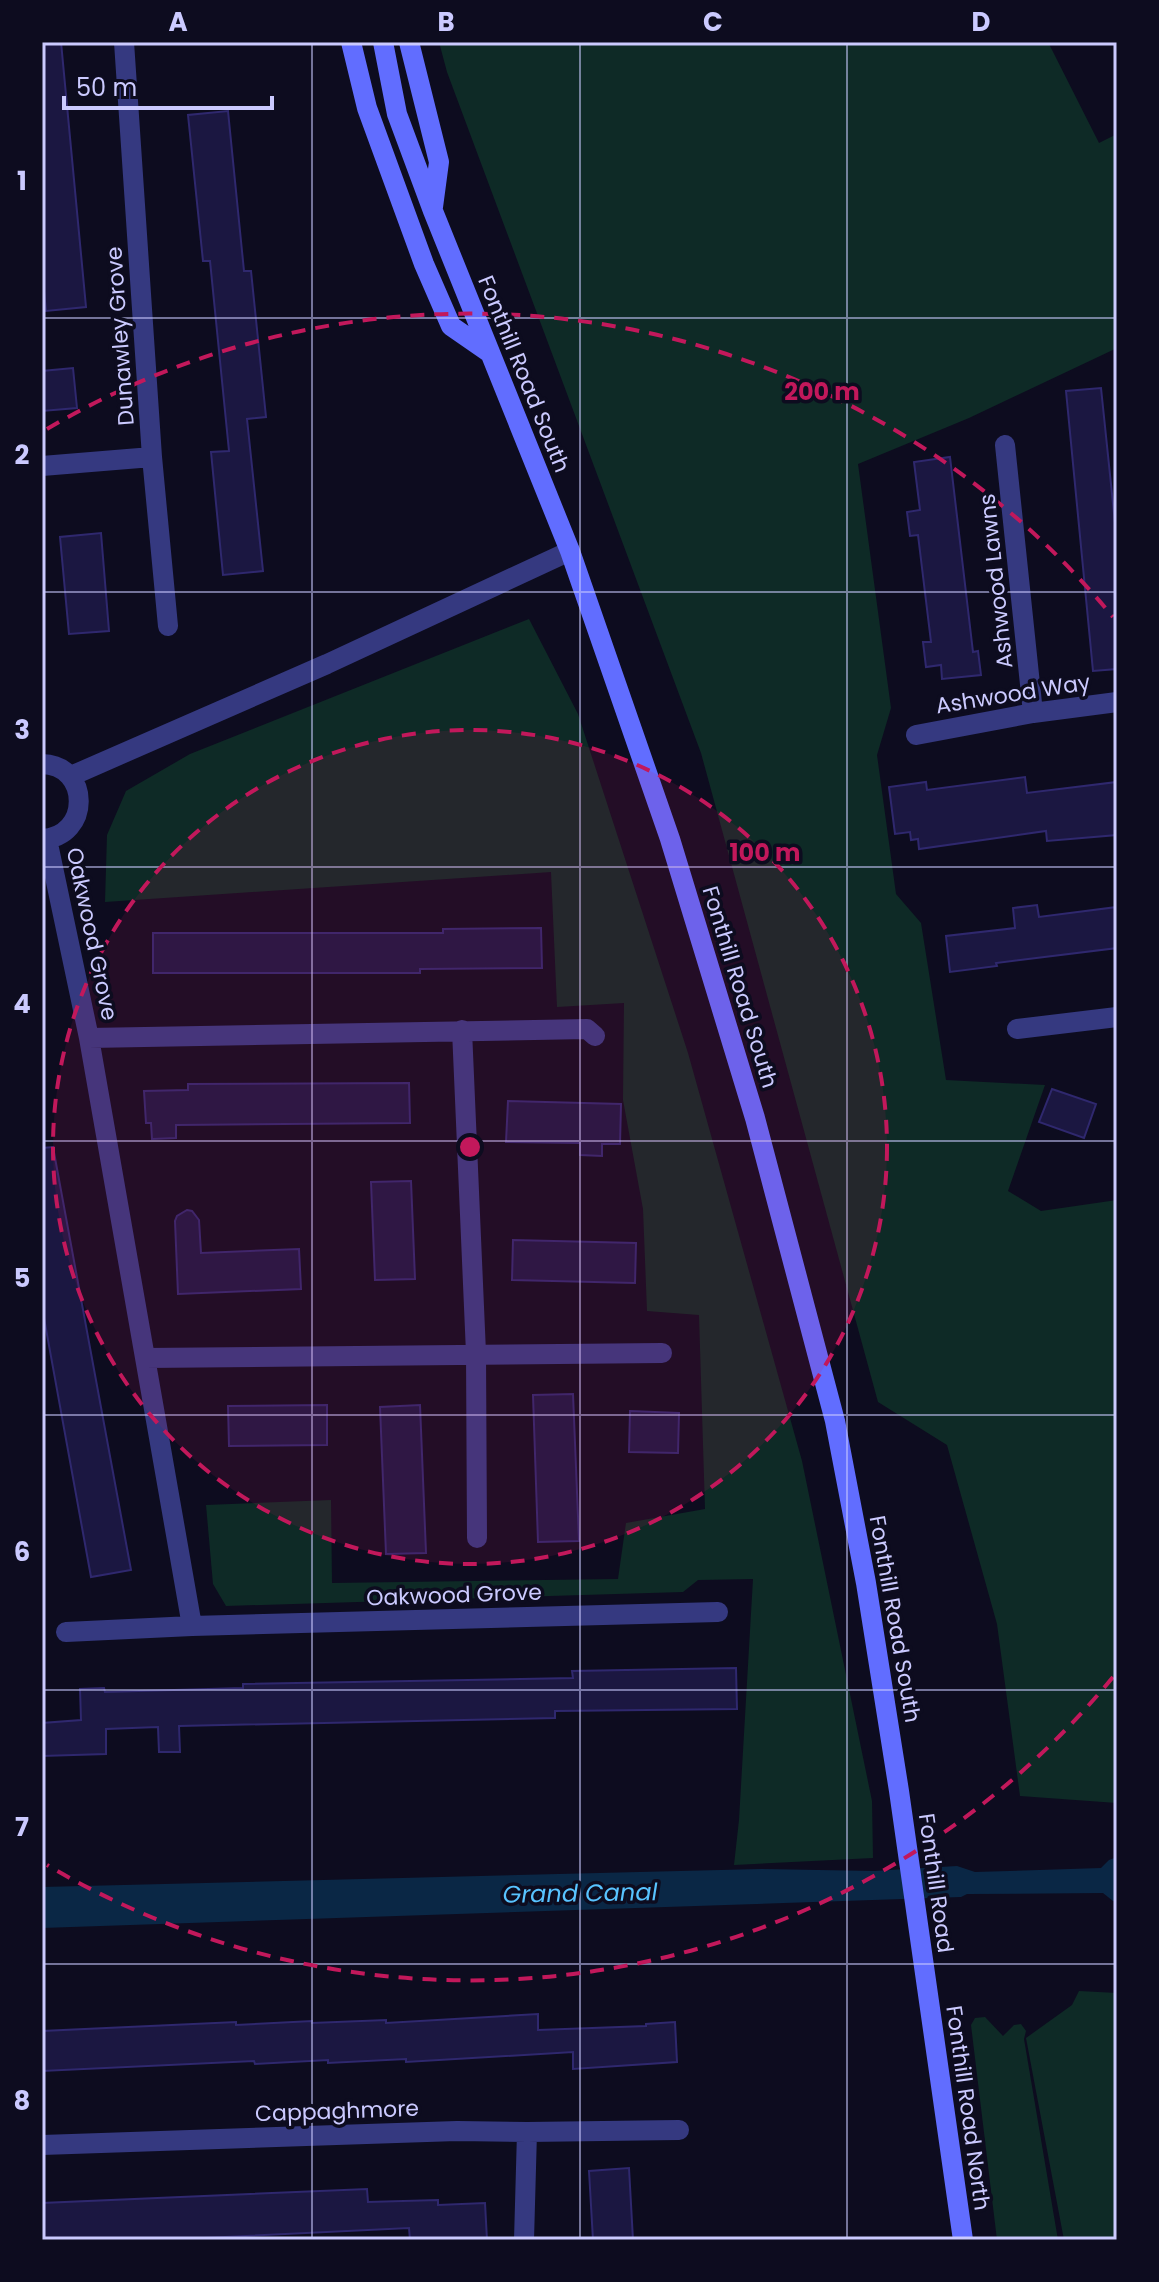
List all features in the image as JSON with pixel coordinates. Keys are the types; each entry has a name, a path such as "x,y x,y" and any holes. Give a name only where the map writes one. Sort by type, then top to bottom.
{"main road":[{"path":"351,42 367,108 424,264 451,326 490,353"},
{"name":"Fonthill Road South","path":"383,42 397,114 570,551 670,839 759,1133 835,1421 866,1583 899,1791"},
{"path":"409,42 439,162 433,211"},
{"name":"Fonthill Road","path":"899,1791 925,1983"},
{"name":"Fonthill Road North","path":"925,1983 963,2240"}],"street":[{"name":"Dunawley Grove","path":"124,42 152,457 168,626"},
{"name":"Ashwood Lawns","path":"1005,445 1033,713"},
{"path":"42,466 152,457"},
{"path":"71,776 327,664 570,551"},
{"name":"Ashwood Way","path":"916,735 1033,713 1117,702"},
{"path":"42,764 62,768 71,776 80,798 80,810 68,830 44,839"},
{"name":"Oakwood Grove","path":"44,839 89,1038 192,1626"},
{"path":"1017,1029 1117,1017"},
{"name":"Oakwood Grove","path":"89,1038 587,1029 595,1036"},
{"path":"462,1030 476,1353 477,1538"},
{"path":"145,1358 662,1353"},
{"name":"Oakwood Grove","path":"66,1632 718,1612"},
{"name":"Cappaghmore","path":"42,2145 441,2132 679,2130"},
{"path":"524,2240 527,2132"}],"green space":[{"path":"439,42 1048,42 1099,143 1117,134 1117,348 969,418 858,464 891,708 877,755 896,894 921,923 946,1080 1045,1085 1008,1191 1041,1211 1117,1200 1117,1803 1020,1796 997,1624 947,1445 878,1402 701,753 447,72"},
{"path":"529,619 578,714 688,1053 802,1461 872,1801 873,1858 734,1865 753,1579 698,1580 683,1592 226,1606 213,1584 206,1505 331,1500 332,1583 618,1579 626,1523 705,1509 699,1315 647,1311 643,1209 623,1100 624,1003 557,1007 551,872 105,902 107,835 126,791 190,754"},
{"path":"1079,1991 1117,1993 1117,2240 1064,2240 1026,2038 1072,2005"},
{"path":"985,2017 1003,2036 1014,2025 1021,2024 1026,2031 1024,2039 1058,2240 997,2240 971,2025 975,2018"}],"water":[{"name":"Grand Canal","path":"1117,1857 1117,1901 1103,1893 967,1894 961,1897 42,1928 42,1887 761,1869 874,1871 957,1866 975,1872 1101,1868"}],"building":[{"path":"42,42 61,42 86,307 46,311 42,271"},
{"path":"228,111 244,271 251,271 266,417 247,419 263,571 223,575 211,452 229,451 210,261 203,261 188,115"},
{"path":"73,368 77,408 42,411 42,371"},
{"path":"1101,388 1117,542 1117,669 1093,671 1066,391"},
{"path":"950,457 973,652 978,651 981,675 942,679 941,665 926,667 923,642 931,642 918,535 910,536 907,512 920,510 914,462"},
{"path":"101,533 109,631 69,634 60,537"},
{"path":"1025,777 1027,793 1117,782 1117,835 1047,841 1046,831 919,849 918,839 911,840 910,832 895,834 889,787 926,782 927,790"},
{"path":"1037,905 1039,917 1117,907 1117,948 950,972 946,936 1015,928 1013,908"},
{"path":"541,928 542,968 420,969 420,973 153,973 153,933 443,933 443,929"},
{"path":"409,1083 410,1123 176,1125 176,1138 152,1139 151,1123 146,1123 144,1091 188,1090 188,1084"},
{"path":"1052,1089 1096,1104 1084,1138 1039,1122"},
{"path":"508,1101 621,1104 620,1144 602,1144 602,1156 580,1155 580,1143 506,1142"},
{"path":"53,1147 131,1570 91,1577 42,1307 42,1148"},
{"path":"411,1181 415,1279 375,1280 371,1182"},
{"path":"187,1210 192,1211 199,1220 201,1253 299,1249 301,1289 178,1294 175,1221"},
{"path":"513,1240 636,1243 635,1283 512,1280"},
{"path":"573,1394 579,1541 538,1542 533,1395"},
{"path":"327,1405 327,1445 229,1446 228,1406"},
{"path":"420,1405 426,1553 386,1554 380,1407"},
{"path":"630,1411 679,1413 678,1453 629,1452"},
{"path":"736,1668 737,1709 555,1711 555,1718 179,1726 180,1752 159,1752 158,1727 106,1729 106,1754 42,1756 42,1723 81,1720 80,1689 104,1688 105,1692 243,1688 243,1684 573,1678 572,1671"},
{"path":"538,2014 538,2030 675,2022 677,2062 573,2069 573,2052 406,2062 406,2059 255,2064 254,2061 42,2071 42,2031 236,2022 236,2025 386,2020 386,2023"},
{"path":"629,2168 633,2240 593,2240 589,2171"},
{"path":"367,2189 368,2202 438,2200 438,2205 485,2203 487,2240 410,2240 409,2228 162,2240 42,2240 42,2203"}]}
